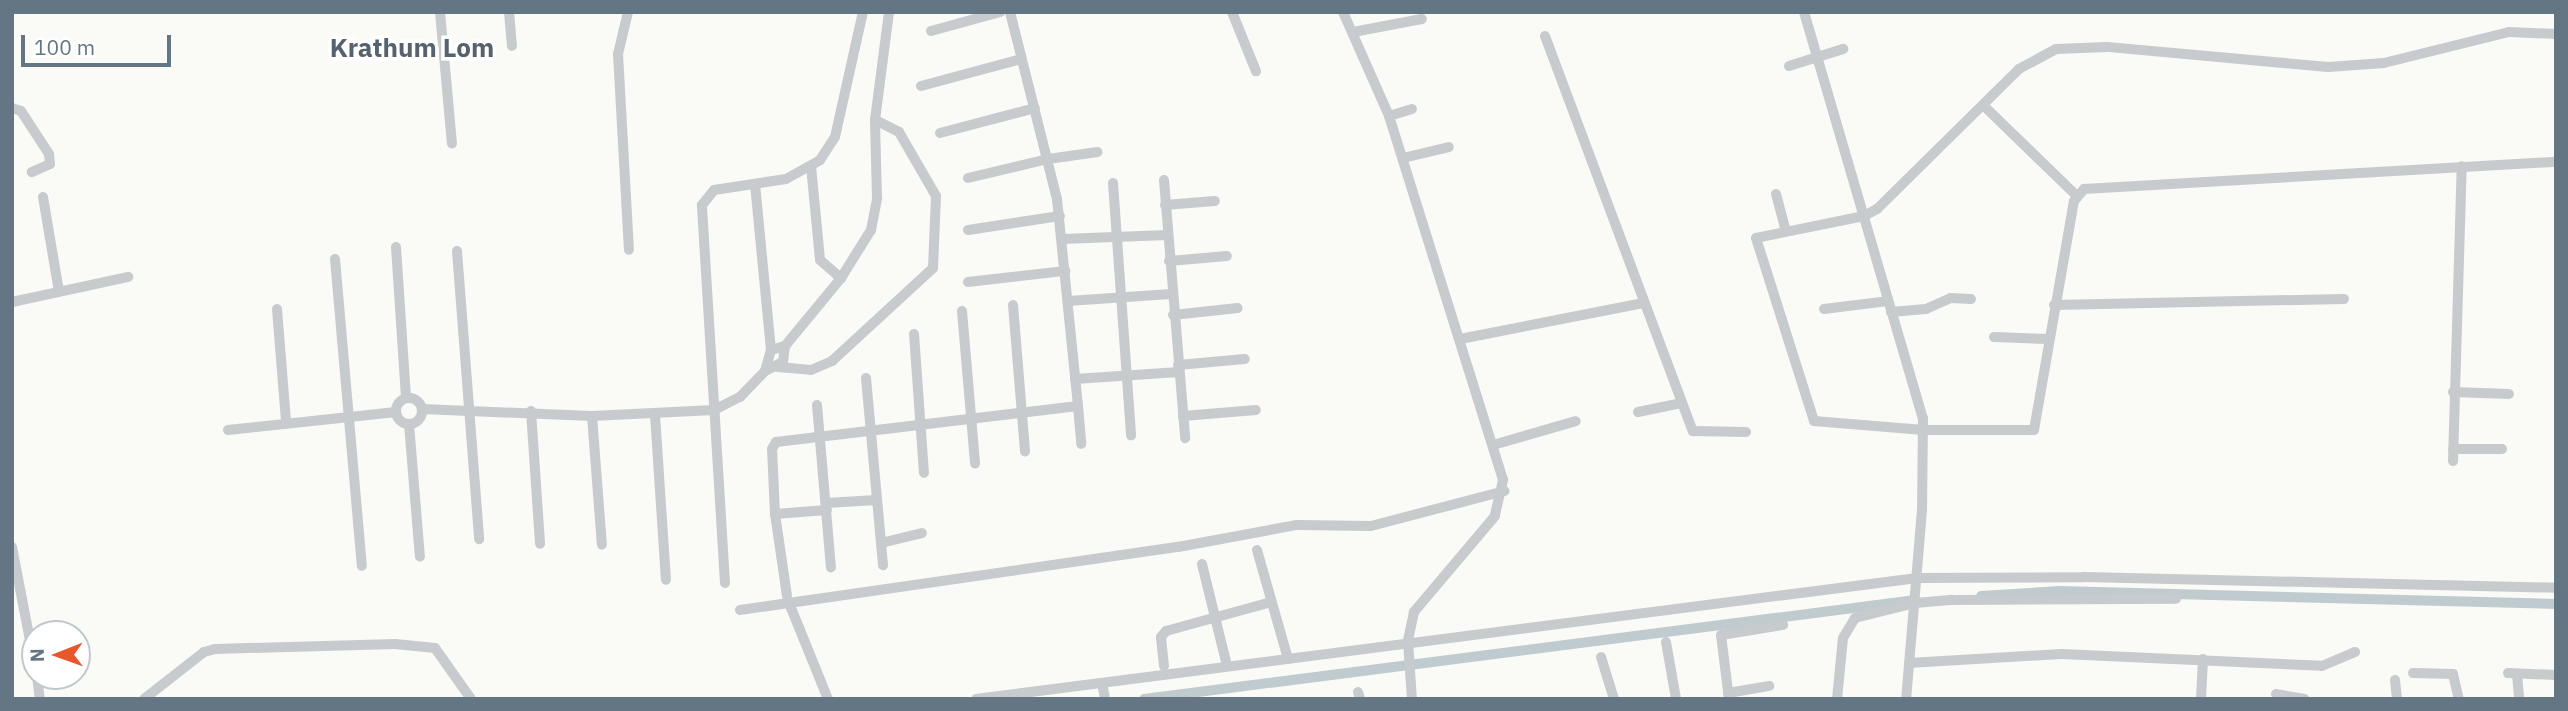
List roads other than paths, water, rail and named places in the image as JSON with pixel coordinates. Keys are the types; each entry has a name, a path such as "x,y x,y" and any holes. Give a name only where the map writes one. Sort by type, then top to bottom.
{"street":[{"path":"440,12 452,144"},
{"path":"509,12 512,47"},
{"path":"628,12 618,54 629,250"},
{"path":"725,583 702,205 714,190 786,178 811,166 835,137 863,12"},
{"path":"771,351 785,346 841,278 864,244 876,216 875,120 890,12"},
{"path":"931,31 1000,12"},
{"path":"1010,12 1060,216 1082,444"},
{"path":"1232,12 1256,71"},
{"path":"1343,12 1389,116 1493,445 1504,491 1488,527 1418,604 1408,641 1412,699"},
{"path":"1804,12 1924,430 1917,582 1906,699"},
{"path":"1353,32 1422,19"},
{"path":"2077,196 2054,305 2034,430 1924,430 1814,421 1756,238 1864,216 1885,204 2037,58 2076,46 2328,67 2384,63 2509,32 2556,34"},
{"path":"1545,36 1644,303 1696,434 1746,432"},
{"path":"1789,66 1843,49"},
{"path":"921,86 1021,59"},
{"path":"1984,106 2077,196"},
{"path":"12,108 21,111 49,154 50,164 32,172"},
{"path":"940,133 1035,108"},
{"path":"1389,116 1412,108"},
{"path":"765,371 778,367 811,370 832,361 933,268 936,196 898,132 875,120"},
{"path":"1403,158 1449,147"},
{"path":"968,178 1048,159 1098,152"},
{"path":"2077,196 2096,187 2556,162"},
{"path":"811,166 820,260 841,278"},
{"path":"2453,461 2462,166"},
{"path":"1164,180 1171,294 1185,438"},
{"path":"1113,183 1131,435"},
{"path":"422,409 469,408 592,416 655,415 714,410 740,397 765,371 771,351 755,184"},
{"path":"1776,194 1786,231"},
{"path":"43,197 59,292"},
{"path":"1166,205 1215,201"},
{"path":"968,230 1060,216"},
{"path":"1062,239 1168,235"},
{"path":"396,247 406,398 396,412"},
{"path":"457,251 479,539"},
{"path":"1169,261 1227,256"},
{"path":"335,259 362,566"},
{"path":"968,282 1065,271"},
{"path":"12,302 128,277"},
{"path":"1068,301 1171,294"},
{"path":"1824,309 1890,306 1926,309 1951,298 1970,299"},
{"path":"2054,305 2344,299"},
{"path":"1460,339 1644,303"},
{"path":"1013,305 1025,452"},
{"path":"276,309 286,420"},
{"path":"1173,314 1238,309"},
{"path":"962,311 975,463"},
{"path":"914,334 924,472"},
{"path":"1994,337 2048,339"},
{"path":"778,367 785,357 785,346"},
{"path":"1075,379 1128,375 1245,359"},
{"path":"866,378 883,565"},
{"path":"2454,393 2509,394"},
{"path":"406,398 416,400 422,409 419,420 409,424"},
{"path":"1637,412 1682,403"},
{"path":"817,405 831,567"},
{"path":"828,699 788,600 775,514 773,445 787,439 871,432 1078,406"},
{"path":"1183,416 1256,410"},
{"path":"531,411 540,544"},
{"path":"228,429 286,420 396,412 409,424 420,557"},
{"path":"655,415 666,580"},
{"path":"592,416 601,545"},
{"path":"1493,445 1576,421"},
{"path":"2453,449 2502,449"},
{"path":"740,610 788,600 1297,525 1371,526 1504,491"},
{"path":"775,514 877,500"},
{"path":"881,543 922,533"},
{"path":"12,547 26,620"},
{"path":"1257,550 1288,659"},
{"path":"1202,564 1227,666"},
{"path":"976,699 1104,691 1227,666 1408,641 1917,582 2084,577 2556,588"},
{"path":"1838,699 1848,624 1915,602 2176,599"},
{"path":"1164,666 1161,637 1166,631 1216,620 1271,602"},
{"path":"1769,686 1729,696 1721,635 1783,625"},
{"path":"1666,642 1676,699"},
{"path":"144,699 204,652 215,649 395,644 435,648 471,699"},
{"path":"1909,663 2062,654 2322,666 2355,652"},
{"path":"1601,657 1614,699"},
{"path":"2200,699 2203,659"},
{"path":"2413,673 2453,674 2459,699"},
{"path":"2518,699 2513,673 2556,675"},
{"path":"2395,680 2397,699"},
{"path":"2276,694 2305,699"}],"waterway":[{"path":"1981,596 2060,591 2556,604"},
{"path":"1144,699 1916,600"}],"district":[{"name":"Krathum Lom","path":"412,48"}]}
